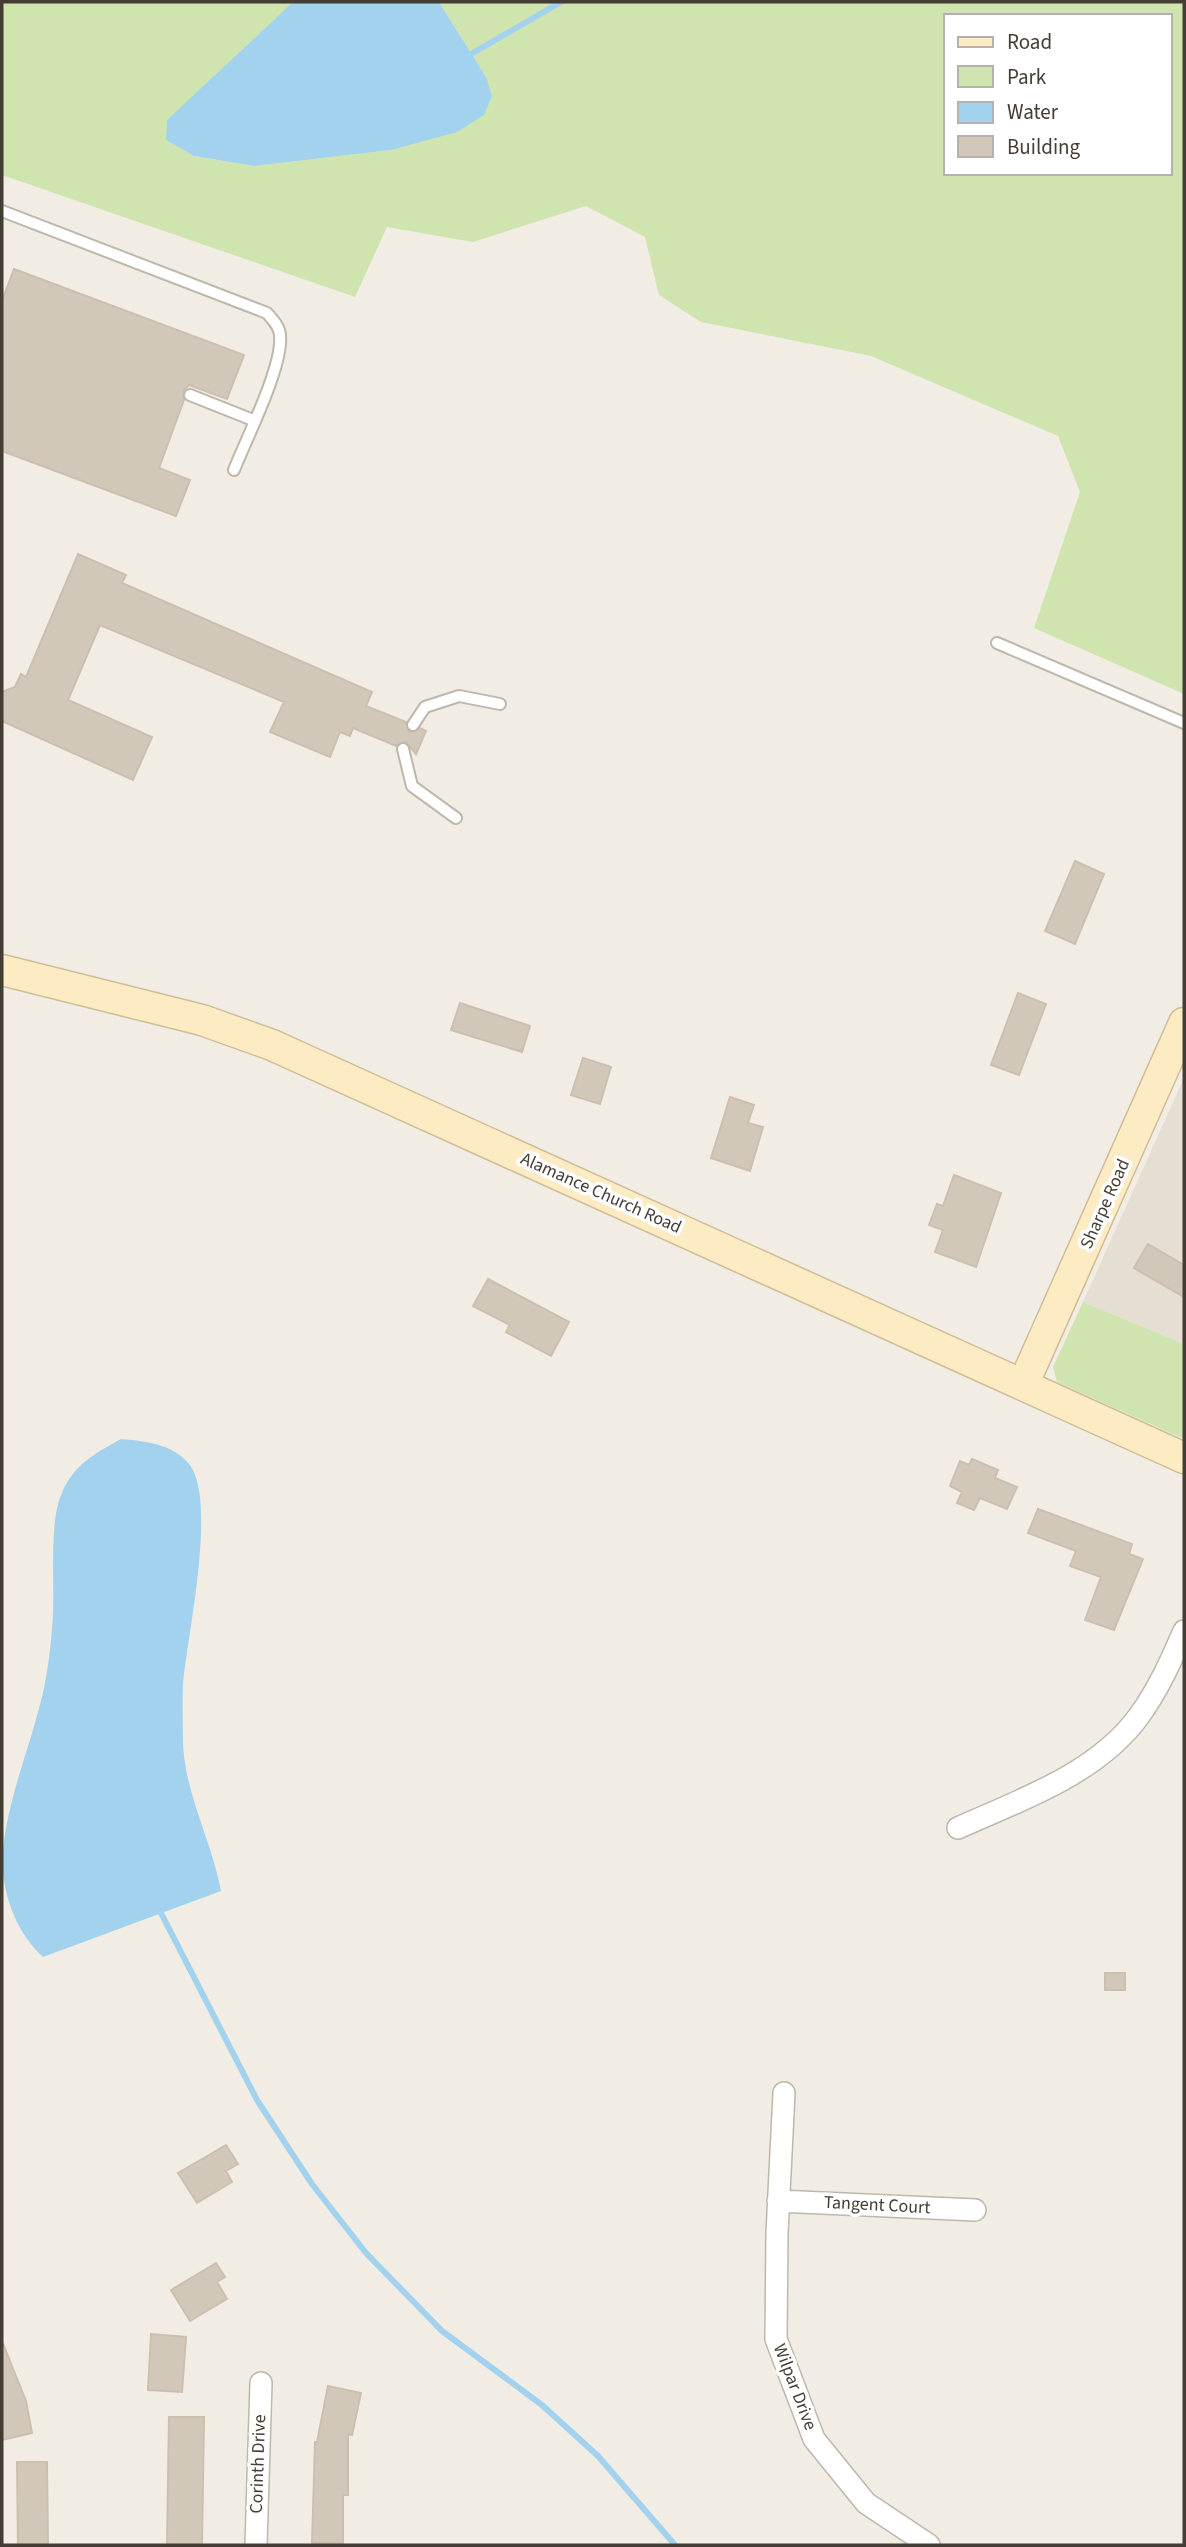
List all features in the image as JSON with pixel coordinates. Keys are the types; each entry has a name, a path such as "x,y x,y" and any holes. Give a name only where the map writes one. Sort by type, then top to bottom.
{"main road":[{"name":"Alamance Church Road","path":"2,970 202,1020 272,1045 1184,1458"},
{"name":"Sharpe Road","path":"1023,1385 1184,1023"}],"street":[{"path":"958,1829 1053,1786 1104,1751 1137,1718 1163,1679 1184,1631"},
{"name":"Wilpar Drive","path":"784,2093 778,2200 776,2339 814,2439 866,2504 929,2545"},
{"name":"Tangent Court","path":"778,2200 975,2210"},
{"name":"Corinth Drive","path":"256,2545 261,2383"}],"lane":[{"path":"2,211 267,313 281,335 278,360 234,470"},
{"path":"190,395 253,420"},
{"path":"997,643 1184,723"},
{"path":"413,725 425,707 459,696 500,704"},
{"path":"403,749 412,786 456,818"}],"shaded area":[{"path":"1184,1078 1184,1344 1083,1302"}],"green space":[{"path":"2,2 293,2 167,121 166,140 194,156 254,166 391,150 486,77 439,2 1184,2 1184,694 1034,628 1080,492 1058,436 871,356 701,322 659,295 645,237 586,206 473,242 387,227 355,297 2,175"},
{"path":"1083,1302 1184,1344 1184,1439 1057,1382 1053,1367"}],"water":[{"path":"293,2 439,2 486,77 492,96 484,115 457,132 391,150 254,166 194,156 166,140 167,120"},
{"path":"121,1439 149,1443 175,1452 189,1464 197,1482 201,1507 201,1537 183,1684 183,1743 189,1781 221,1891 43,1957 25,1935 11,1909 4,1880 5,1833 41,1702 47,1670 53,1613 53,1542 57,1508 66,1485 78,1468 93,1455"}],"building":[{"path":"14,269 244,355 227,399 189,385 183,391 184,400 159,468 190,480 176,516 2,451 2,301"},
{"path":"78,554 126,575 122,583 372,692 366,706 406,722 409,732 420,728 426,731 416,754 406,742 396,746 353,728 350,736 340,732 330,757 270,732 284,702 100,625 68,700 152,737 133,780 2,721 2,692 15,687 21,674 26,677"},
{"path":"1075,861 1104,874 1075,944 1045,931"},
{"path":"1018,993 1046,1004 1019,1075 991,1065"},
{"path":"460,1003 530,1026 522,1052 451,1030"},
{"path":"583,1058 611,1067 600,1104 571,1095"},
{"path":"730,1097 754,1105 748,1123 763,1127 750,1171 711,1158"},
{"path":"954,1175 1001,1193 976,1267 935,1252 943,1230 929,1225 937,1204 943,1206"},
{"path":"1148,1244 1184,1265 1184,1297 1134,1268"},
{"path":"488,1279 569,1322 551,1356 506,1332 510,1325 473,1306"},
{"path":"972,1459 998,1470 995,1478 1017,1487 1007,1509 980,1498 974,1510 957,1503 962,1492 950,1486 960,1461 969,1465"},
{"path":"1038,1509 1132,1544 1129,1554 1143,1559 1114,1630 1085,1620 1101,1577 1070,1566 1076,1551 1028,1533"},
{"path":"1105,1973 1125,1973 1125,1990 1105,1990"},
{"path":"226,2145 238,2164 226,2171 232,2182 197,2203 178,2173"},
{"path":"216,2263 225,2277 217,2282 227,2299 190,2321 171,2290"},
{"path":"151,2334 186,2337 182,2392 148,2390"},
{"path":"2,2341 26,2401 32,2433 2,2440"},
{"path":"328,2386 361,2393 352,2435 348,2434 348,2495 343,2495 343,2543 312,2543 315,2442"},
{"path":"169,2417 204,2417 202,2545 167,2545"},
{"path":"17,2462 47,2462 48,2545 18,2545"}],"waterway":[{"path":"464,55 471,54 561,2"},
{"path":"162,1905 161,1913 257,2100 312,2184 366,2253 442,2331 542,2405 598,2456 675,2545"}]}
